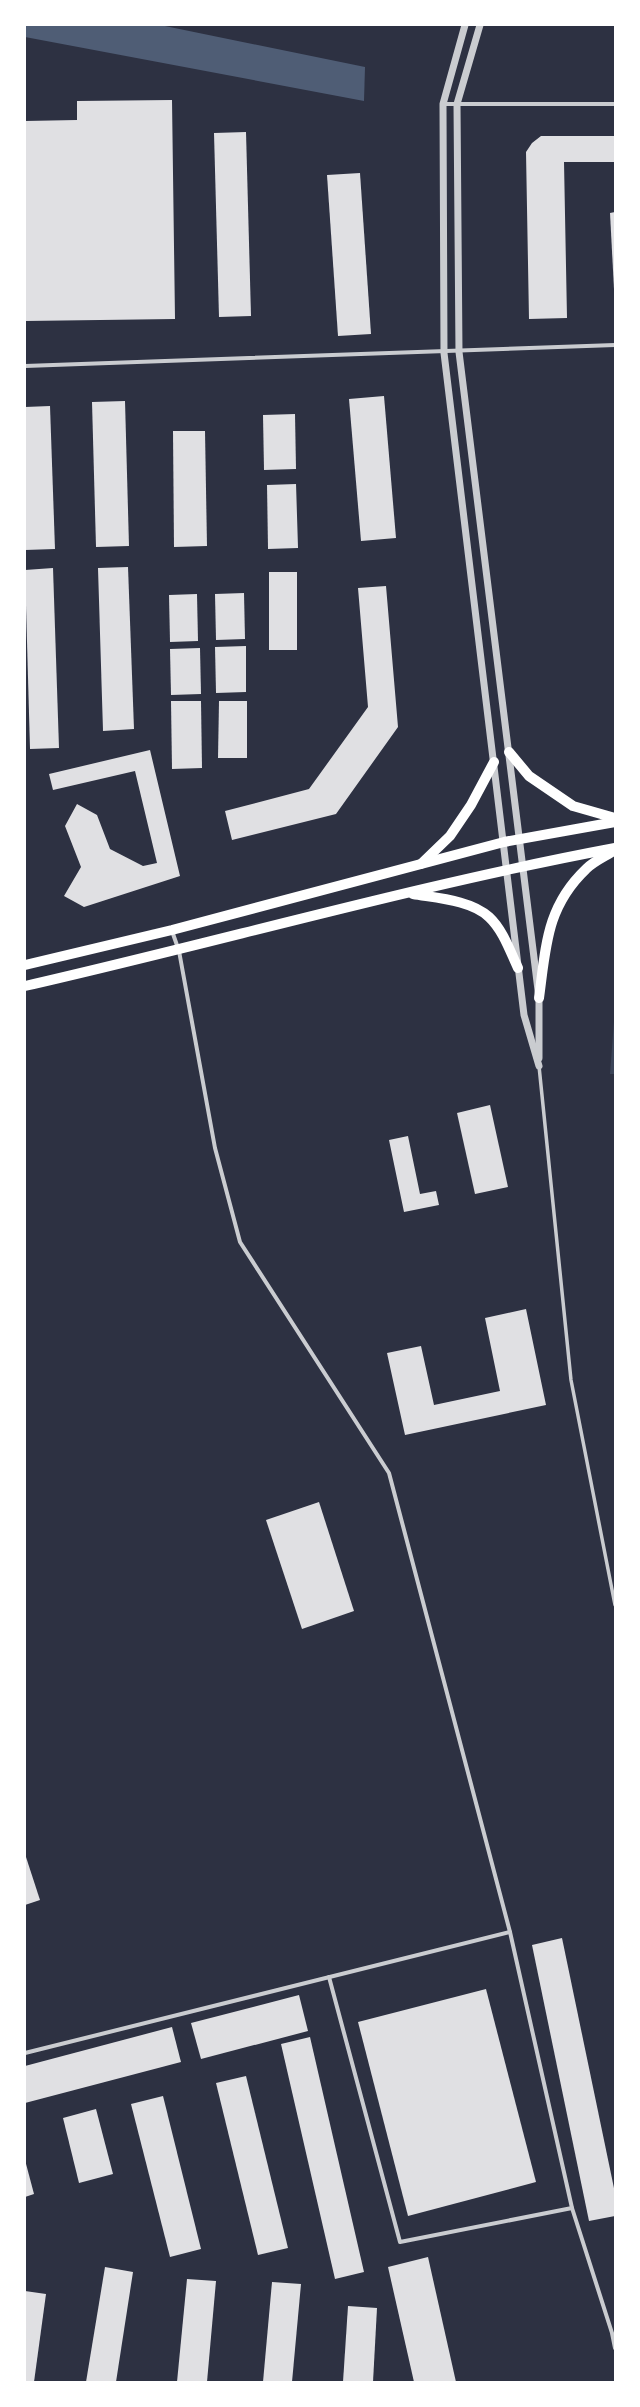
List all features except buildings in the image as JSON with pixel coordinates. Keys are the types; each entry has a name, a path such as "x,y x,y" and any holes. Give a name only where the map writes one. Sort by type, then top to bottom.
{"main road":[{"path":"509,752 529,776 573,806 615,818"},
{"path":"421,864 450,836 471,805 494,762"},
{"path":"25,965 172,930 504,842 615,822"},
{"path":"25,986 179,951 507,868 615,849"},
{"path":"539,998 547,937 561,897 587,868 615,849"},
{"path":"407,893 456,900 489,917 505,940 518,968"}],"street":[{"path":"465,25 443,104 444,353 524,1015 539,1066"},
{"path":"480,25 457,104 459,352 524,865 539,998 539,1066 571,1380 615,1605"},
{"path":"443,104 615,104"},
{"path":"25,366 444,353 615,345"},
{"path":"172,930 179,951 215,1148 240,1242 389,1473 510,1932 572,2208 612,2333 615,2348"},
{"path":"25,2053 510,1932"},
{"path":"329,1977 400,2242 572,2208"}],"shaded area":[{"path":"25,25 160,25 365,67 364,101 25,37"},
{"path":"615,1008 615,1074 610,1074"}]}
